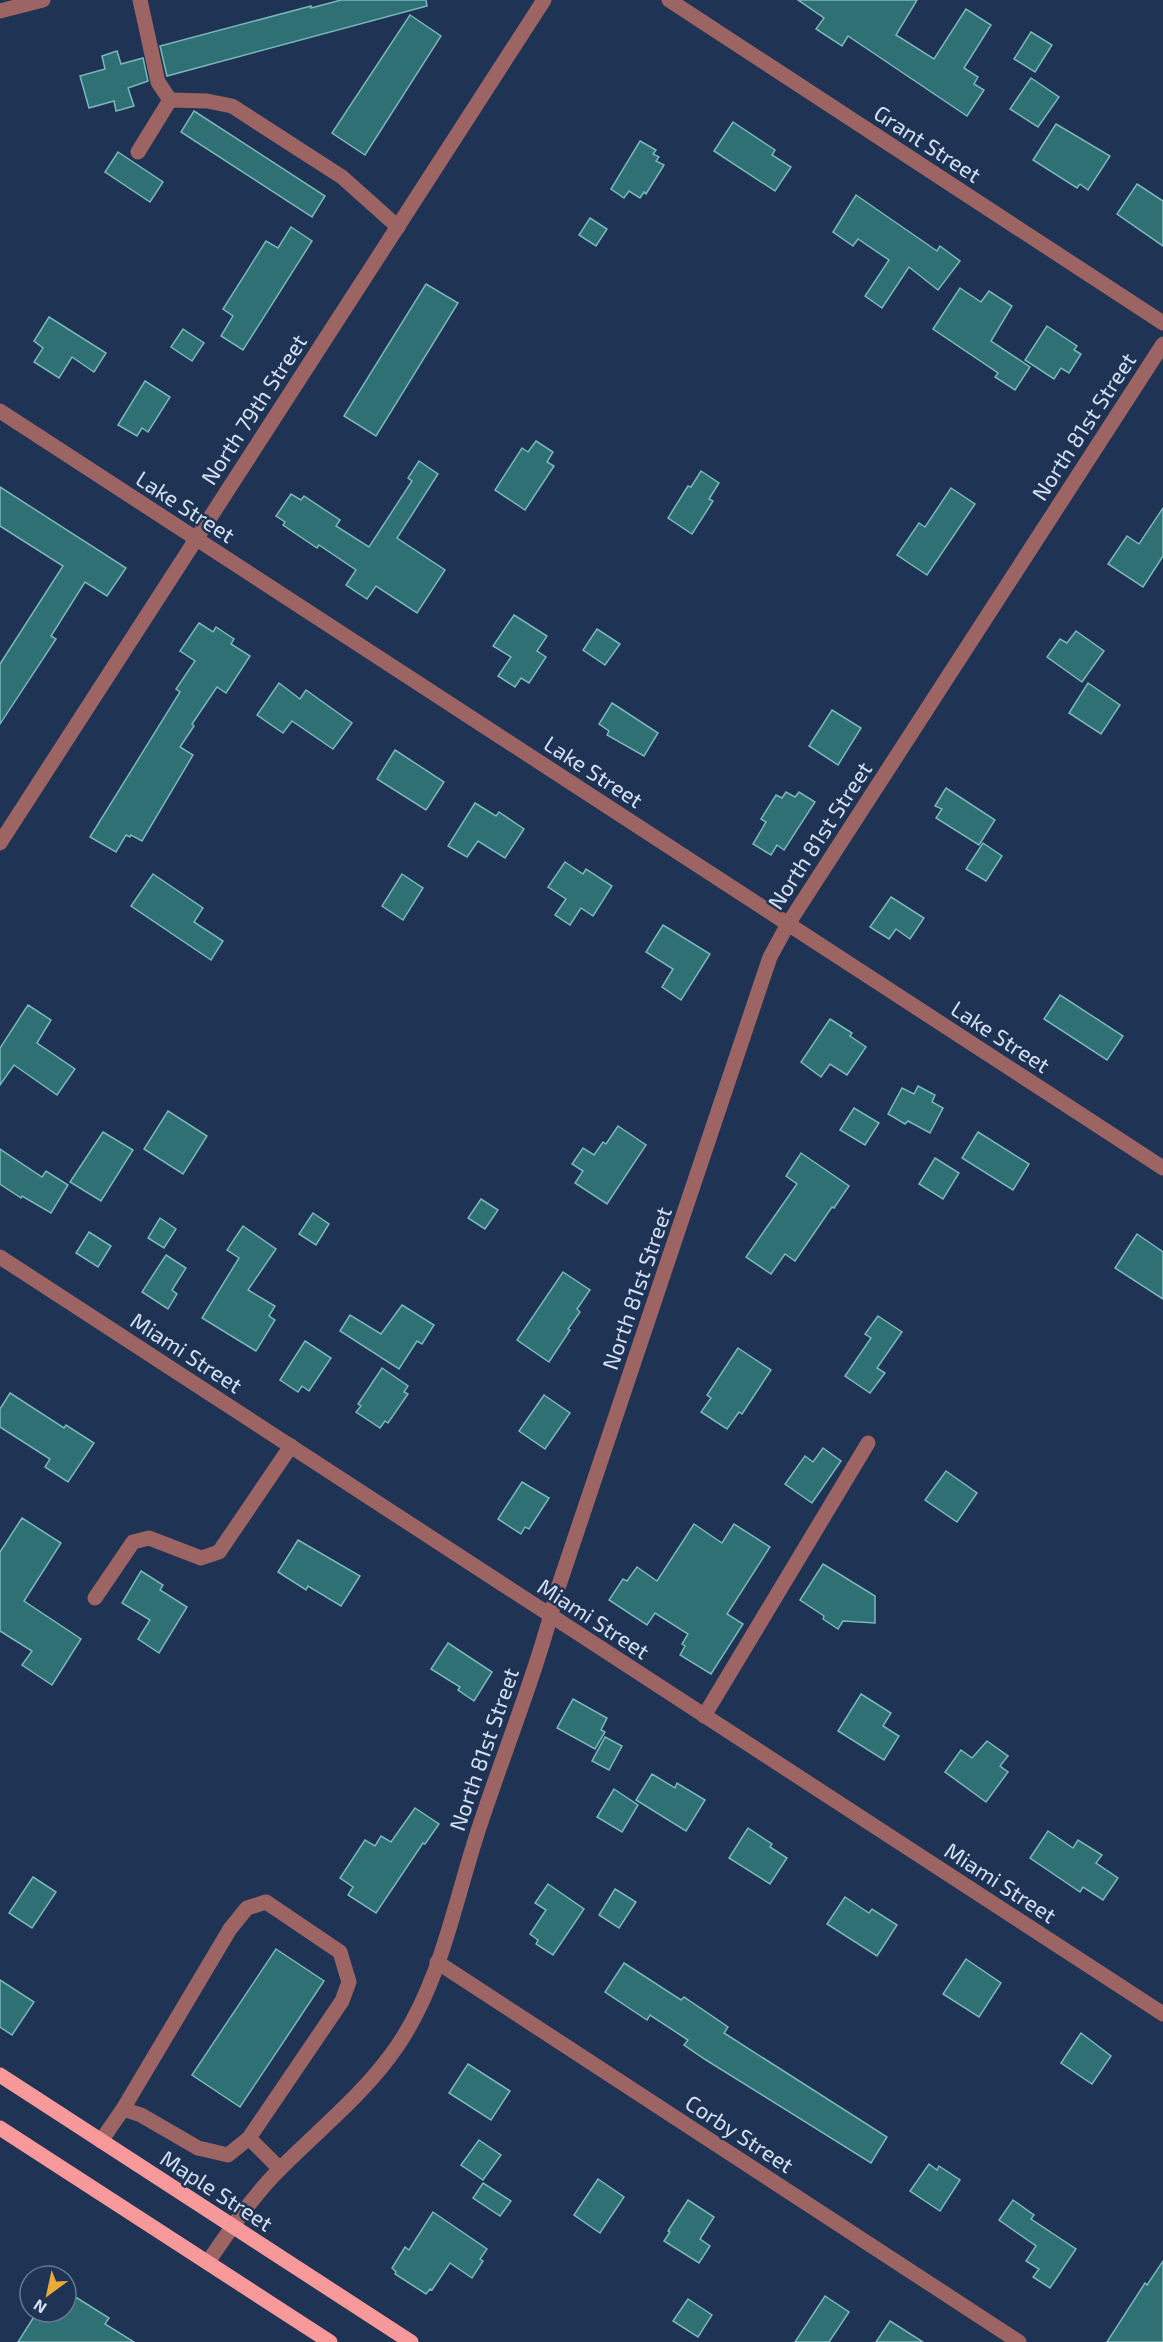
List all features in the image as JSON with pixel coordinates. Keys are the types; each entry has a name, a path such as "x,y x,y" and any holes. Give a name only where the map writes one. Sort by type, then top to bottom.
{"main road":[{"name":"Maple Street","path":"0,2075 411,2342"},
{"path":"0,2128 330,2342"}],"street":[{"path":"140,0 158,82 170,100"},
{"name":"North 79th Street","path":"0,843 544,0"},
{"name":"Grant Street","path":"669,0 1163,323"},
{"path":"0,11 39,1"},
{"path":"138,152 170,100"},
{"path":"170,100 207,101 232,106 342,177 398,227"},
{"name":"North 81st Street","path":"208,2262 248,2204 376,2073 397,2046 423,2003 480,1826 543,1645 558,1588 770,957 788,924 1163,344"},
{"name":"Lake Street","path":"0,411 1163,1168"},
{"name":"Miami Street","path":"0,1257 1163,2014"},
{"path":"704,1716 868,1443"},
{"path":"95,1598 133,1542 149,1538 201,1558 219,1552 291,1446"},
{"path":"101,2141 123,2109 230,1929 247,1908 266,1902 340,1952 349,1982 342,2001 249,2138 228,2155 198,2148 141,2115 123,2109"},
{"name":"Corby Street","path":"437,1962 1018,2342"},
{"path":"249,2138 280,2169"}],"building":[{"path":"341,0 426,0 427,6 167,76 160,46"},
{"path":"798,0 917,0 896,35 934,59 966,9 991,25 964,68 978,77 974,84 984,90 967,116 848,36 842,46 816,29 824,18"},
{"path":"410,15 441,36 365,155 332,133"},
{"path":"1031,32 1052,45 1035,72 1014,59"},
{"path":"117,51 121,64 143,58 148,81 128,88 134,106 116,111 114,101 89,108 80,76 105,69 102,56"},
{"path":"1031,78 1059,97 1038,127 1010,109"},
{"path":"194,111 325,196 312,217 181,132"},
{"path":"733,122 775,150 772,155 791,167 775,191 714,151"},
{"path":"1056,124 1110,156 1088,190 1080,184 1077,188 1033,160"},
{"path":"640,141 656,150 653,154 659,157 656,161 664,165 646,194 644,192 640,198 629,191 624,198 611,189"},
{"path":"118,152 163,182 150,202 105,172"},
{"path":"1137,184 1163,201 1163,246 1117,214"},
{"path":"856,195 937,251 940,246 960,261 938,290 909,267 882,308 865,296 889,260 858,239 853,246 833,232"},
{"path":"590,218 607,229 596,246 579,235"},
{"path":"291,227 312,241 243,350 221,336 233,316 223,309 266,241 278,248"},
{"path":"426,284 458,303 376,436 344,416"},
{"path":"960,288 981,302 989,291 1012,306 991,341 1030,367 1015,390 995,377 998,373 933,329"},
{"path":"49,317 106,353 94,372 72,357 59,378 34,362 43,348 34,341"},
{"path":"1047,326 1077,346 1074,350 1081,354 1069,373 1061,368 1054,379 1025,360"},
{"path":"183,329 204,343 192,361 171,347"},
{"path":"145,381 170,397 148,432 142,428 137,436 118,425"},
{"path":"536,441 553,452 547,462 554,466 525,510 495,490 522,448 528,452"},
{"path":"419,461 438,474 397,538 445,570 417,613 376,586 367,599 346,585 356,570 319,545 317,548 283,525 285,522 276,516 291,494 301,500 304,496 340,520 336,526 369,547 412,481 408,478"},
{"path":"701,471 719,483 709,499 713,501 692,534 668,518 688,486 691,487"},
{"path":"0,487 126,568 107,596 85,582 51,636 56,639 0,724 0,664 63,566 0,526"},
{"path":"951,488 975,504 927,575 897,555 919,523 925,527"},
{"path":"1163,508 1163,556 1143,587 1108,564 1127,536 1139,544"},
{"path":"514,615 547,636 537,651 546,657 529,683 521,678 515,687 498,676 511,657 493,646"},
{"path":"199,623 213,632 216,627 234,639 231,644 250,656 226,693 217,687 192,724 194,726 180,747 193,755 142,841 126,835 116,852 90,837 180,692 176,689 195,661 180,651"},
{"path":"597,629 620,644 605,665 583,650"},
{"path":"1076,631 1104,651 1082,682 1047,657 1060,639 1067,643"},
{"path":"279,683 300,699 306,690 352,723 333,749 292,721 283,733 257,715"},
{"path":"1088,683 1120,705 1101,734 1069,713"},
{"path":"612,703 658,733 644,756 607,735 609,731 599,724"},
{"path":"832,710 861,728 838,765 809,746"},
{"path":"395,750 444,782 426,810 377,779"},
{"path":"946,788 995,820 979,845 936,818 942,809 935,806"},
{"path":"786,792 795,797 799,792 815,802 784,850 777,845 771,855 753,844 766,822 761,819 776,795 782,798"},
{"path":"475,803 496,816 499,812 524,829 505,858 478,841 467,857 448,846"},
{"path":"983,843 1002,856 986,881 966,869"},
{"path":"565,862 583,874 586,869 612,886 593,916 581,908 570,925 555,915 566,899 548,887"},
{"path":"153,874 203,908 194,922 223,941 211,960 131,906"},
{"path":"402,874 423,888 403,920 382,906"},
{"path":"891,897 924,918 910,939 896,929 889,939 870,927"},
{"path":"663,925 710,954 681,1000 662,987 673,969 646,952"},
{"path":"1060,995 1123,1036 1107,1060 1044,1019"},
{"path":"28,1005 51,1020 37,1043 75,1069 57,1095 14,1065 0,1085 0,1048"},
{"path":"830,1019 852,1033 850,1036 866,1047 847,1075 830,1064 821,1077 801,1062"},
{"path":"918,1086 935,1095 932,1102 943,1108 930,1133 908,1121 905,1124 888,1114 902,1088 914,1094"},
{"path":"854,1108 879,1123 865,1145 840,1130"},
{"path":"168,1111 207,1136 183,1174 144,1149"},
{"path":"618,1126 646,1145 607,1204 575,1183 583,1171 572,1164 583,1148 594,1155 603,1142 606,1144"},
{"path":"103,1132 133,1150 101,1201 70,1182"},
{"path":"978,1132 1029,1164 1013,1190 962,1158"},
{"path":"0,1149 42,1177 46,1171 68,1185 51,1213 0,1184"},
{"path":"801,1153 849,1186 795,1261 785,1254 771,1274 746,1257 797,1184 786,1176"},
{"path":"935,1158 959,1173 943,1199 919,1184"},
{"path":"481,1199 498,1210 485,1229 468,1218"},
{"path":"313,1213 329,1224 316,1245 299,1234"},
{"path":"160,1218 176,1229 164,1248 148,1238"},
{"path":"243,1226 276,1249 248,1290 275,1306 269,1316 275,1320 256,1351 202,1318 239,1258 227,1250"},
{"path":"89,1232 111,1246 98,1267 76,1253"},
{"path":"1137,1234 1163,1252 1163,1299 1115,1268"},
{"path":"166,1255 186,1268 172,1290 177,1294 168,1309 142,1292"},
{"path":"563,1272 590,1290 577,1309 580,1312 568,1329 570,1330 549,1362 517,1340"},
{"path":"402,1305 434,1325 422,1344 417,1341 399,1369 340,1331 350,1315 381,1334"},
{"path":"878,1316 902,1332 877,1368 885,1373 870,1393 845,1376 871,1338 865,1334"},
{"path":"305,1341 331,1358 309,1391 302,1386 298,1392 280,1380"},
{"path":"738,1348 771,1370 742,1414 739,1412 727,1429 701,1412 711,1398 707,1395"},
{"path":"382,1368 408,1386 404,1392 408,1394 388,1423 385,1421 380,1428 356,1412 361,1406 358,1404"},
{"path":"10,1393 64,1428 66,1425 94,1443 68,1482 45,1467 50,1459 0,1427 0,1409"},
{"path":"544,1395 570,1413 545,1449 519,1431"},
{"path":"823,1448 841,1461 812,1503 785,1484 805,1456 813,1462"},
{"path":"946,1471 977,1493 957,1522 925,1500"},
{"path":"522,1482 549,1498 529,1529 525,1527 521,1534 498,1519"},
{"path":"22,1518 61,1543 24,1601 81,1639 52,1685 22,1665 32,1651 0,1631 0,1552"},
{"path":"694,1524 722,1543 734,1524 770,1547 727,1614 743,1624 711,1674 680,1655 685,1646 682,1644 688,1634 655,1613 647,1625 609,1600 623,1579 627,1581 637,1567 657,1581"},
{"path":"298,1540 360,1576 341,1606 308,1586 306,1590 278,1572"},
{"path":"823,1564 875,1596 875,1623 843,1621 838,1629 823,1619 824,1616 800,1600"},
{"path":"141,1571 163,1585 160,1590 187,1607 159,1653 138,1639 150,1620 122,1603"},
{"path":"448,1643 492,1672 474,1701 458,1690 460,1687 431,1669"},
{"path":"861,1694 891,1713 883,1726 899,1736 884,1760 838,1731"},
{"path":"573,1699 607,1718 601,1730 605,1732 595,1749 557,1728"},
{"path":"605,1737 622,1746 609,1770 592,1761"},
{"path":"987,1741 1008,1756 1000,1766 1008,1772 986,1802 945,1772 961,1750 972,1758"},
{"path":"652,1774 675,1788 677,1783 705,1800 686,1831 636,1800"},
{"path":"614,1789 638,1805 622,1832 597,1817"},
{"path":"415,1808 439,1824 425,1844 423,1843 376,1913 348,1895 353,1887 340,1878 365,1840 375,1846 381,1836 391,1842"},
{"path":"748,1828 772,1844 770,1847 787,1858 770,1884 729,1858"},
{"path":"1048,1831 1073,1848 1078,1840 1102,1855 1096,1863 1118,1878 1103,1900 1083,1887 1080,1892 1030,1858"},
{"path":"33,1877 56,1892 32,1928 9,1913"},
{"path":"548,1884 584,1909 553,1955 536,1944 538,1940 530,1934 546,1910 535,1903"},
{"path":"615,1889 636,1902 619,1928 599,1915"},
{"path":"845,1897 869,1913 872,1909 897,1925 877,1956 827,1924"},
{"path":"276,1949 324,1981 240,2107 192,2075"},
{"path":"966,1959 1001,1983 979,2017 943,1994"},
{"path":"624,1963 681,2000 684,1997 728,2027 724,2033 887,2137 871,2163 706,2060 684,2045 688,2040 650,2015 647,2020 605,1992"},
{"path":"0,1980 34,2002 12,2035 0,2027"},
{"path":"1081,2033 1111,2056 1092,2084 1061,2063"},
{"path":"468,2064 510,2091 491,2120 449,2093"},
{"path":"479,2140 501,2155 483,2180 461,2165"},
{"path":"929,2164 937,2170 939,2166 960,2180 940,2211 910,2191"},
{"path":"598,2179 624,2197 600,2233 574,2215"},
{"path":"483,2183 511,2201 500,2216 473,2198"},
{"path":"688,2200 714,2217 700,2239 710,2246 699,2263 664,2241"},
{"path":"1013,2200 1034,2215 1031,2219 1076,2249 1050,2288 1033,2277 1039,2269 1026,2261 1036,2246 999,2220"},
{"path":"433,2212 487,2249 480,2259 483,2261 472,2278 450,2263 432,2290 430,2289 426,2294 395,2274 392,2268 405,2247 409,2250"},
{"path":"1163,2261 1163,2342 1107,2342 1145,2283 1147,2285"},
{"path":"825,2296 849,2312 829,2342 795,2342"},
{"path":"78,2299 109,2318 105,2324 134,2342 18,2342 29,2324 78,2324"},
{"path":"688,2299 712,2315 698,2337 673,2321"},
{"path":"890,2321 923,2342 876,2342"}]}
